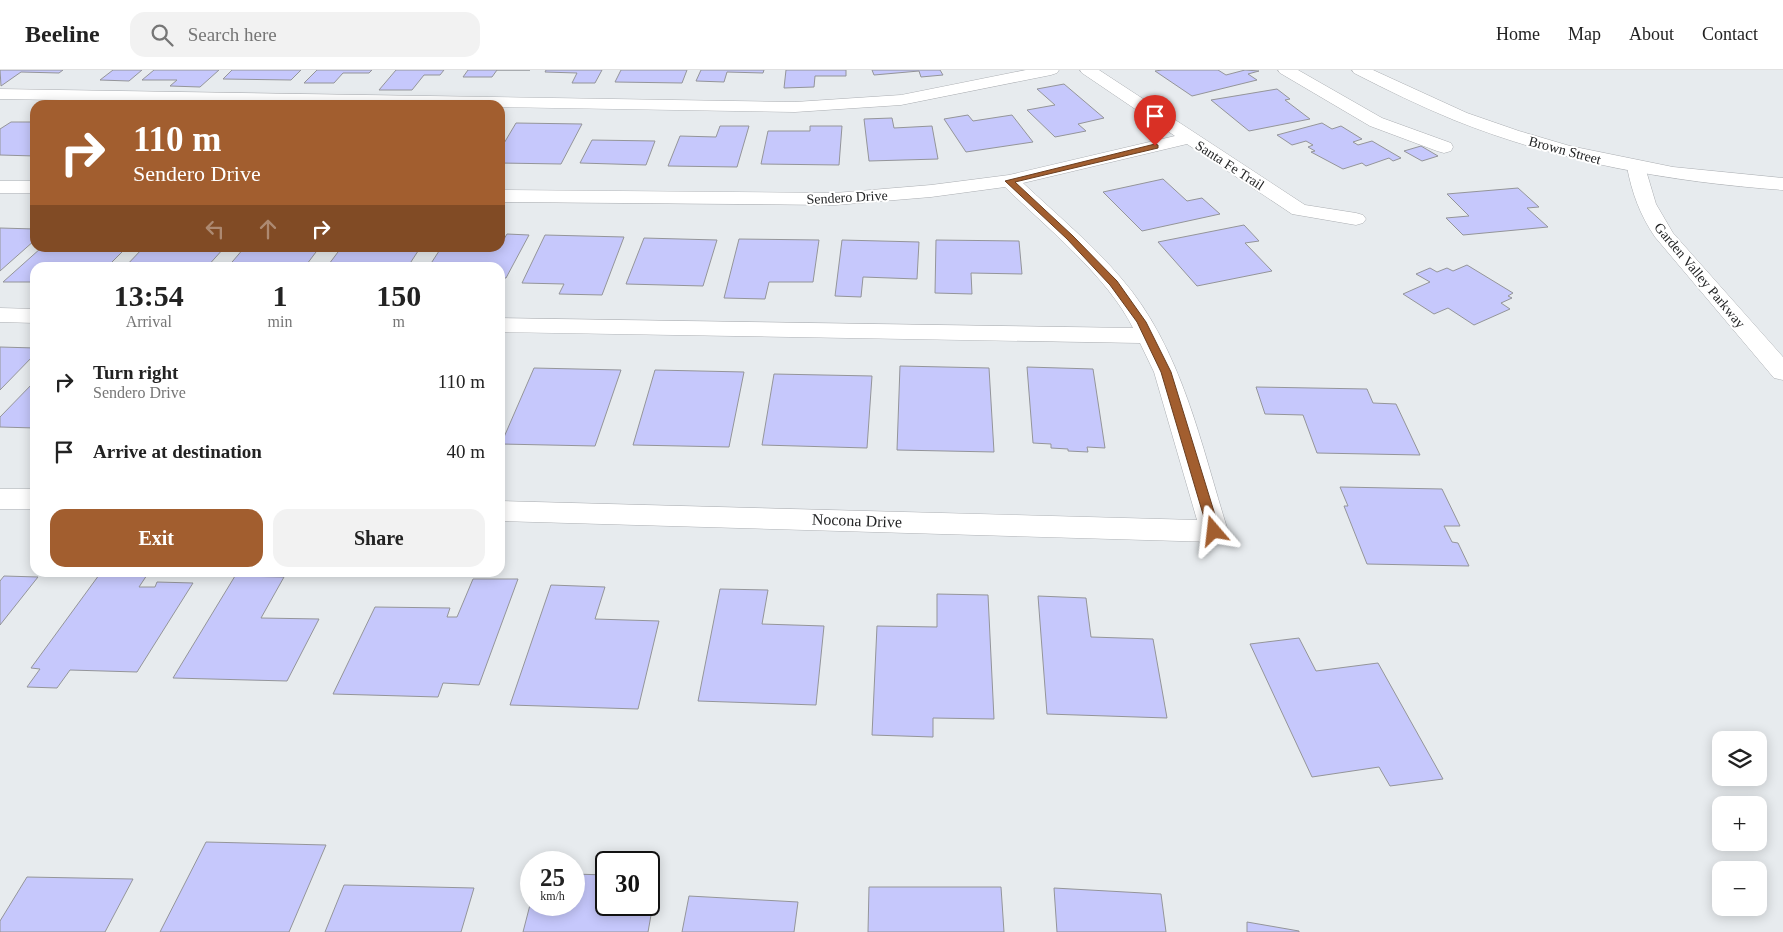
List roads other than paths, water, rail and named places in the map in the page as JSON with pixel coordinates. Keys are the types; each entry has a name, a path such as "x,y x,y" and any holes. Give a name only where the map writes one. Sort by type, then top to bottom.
{"street":[{"path":"505,102 795,107 901,100 1051,70"},
{"name":"Santa Fe Trail","path":"1088,70 1299,210 1356,219"},
{"path":"1286,70 1376,122 1444,147"},
{"name":"Brown Street","path":"1360,70 1447,112 1501,132 1576,154 1678,174 1783,184"},
{"path":"0,94 367,100"},
{"name":"Sendero Drive","path":"505,196 631,199 835,199 931,191 1009,181 1189,138"},
{"name":"Garden Valley Parkway","path":"1636,167 1643,198 1652,218 1665,237 1783,372"},
{"path":"505,325 1148,336 1141,322 1114,283 1070,238 1009,181"},
{"path":"0,187 30,187"},
{"path":"0,315 30,316"},
{"name":"Nocona Drive","path":"505,510 1214,531 1166,372 1148,336"},
{"path":"0,499 30,499"}]}
